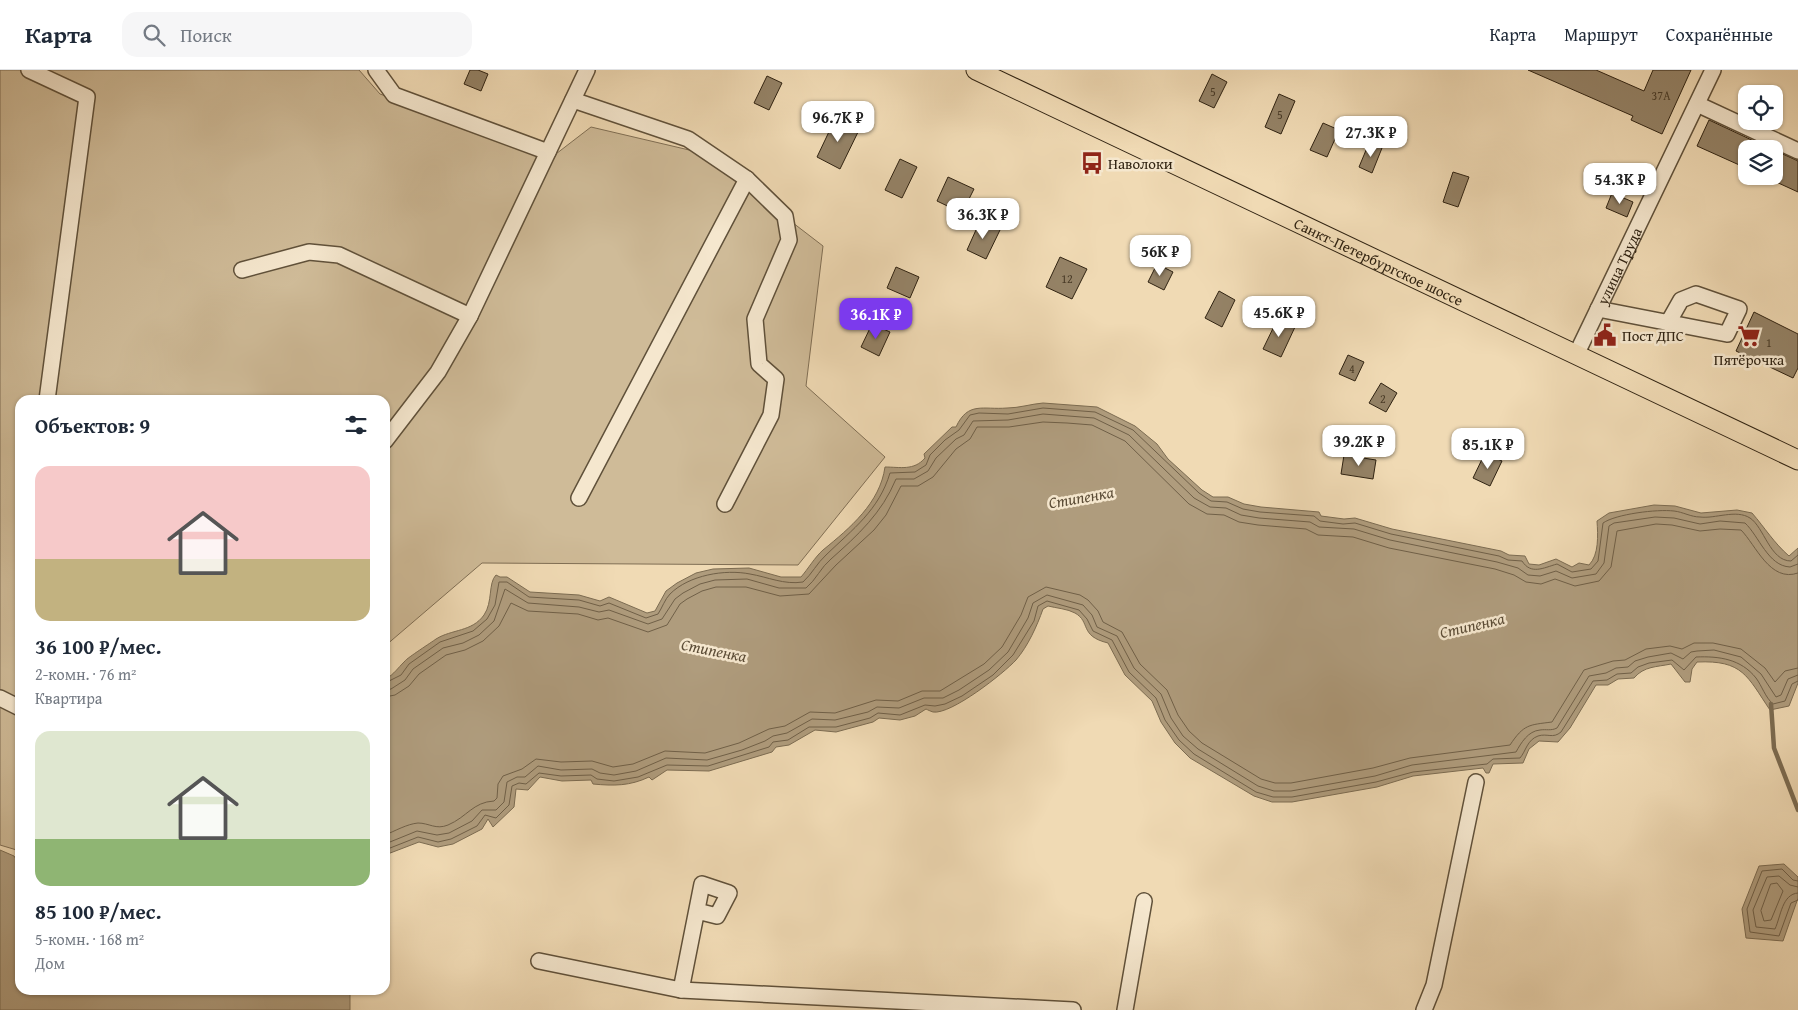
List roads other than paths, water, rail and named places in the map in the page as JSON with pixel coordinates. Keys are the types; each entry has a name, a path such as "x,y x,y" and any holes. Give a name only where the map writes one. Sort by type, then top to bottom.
{"main road":[{"name":"Санкт-Петербургское шоссе","path":"988,73 1790,457"}],"street":[{"path":"29,70 87,97 48,395"},
{"path":"376,70 394,95 548,152"},
{"path":"390,434 438,372 470,316 588,70"},
{"name":"улица Труда","path":"1576,355 1713,70"},
{"path":"573,100 688,139 747,179 785,216 789,240 755,320 759,364 776,379 771,415 725,504"},
{"path":"1697,104 1798,151"},
{"path":"579,498 747,179"},
{"path":"242,270 309,252 339,255 470,316"},
{"path":"1598,309 1668,323"},
{"path":"0,698 15,706"},
{"path":"1424,1010 1434,985 1476,782"},
{"path":"1125,1010 1144,901"},
{"path":"681,990 697,911"},
{"path":"538,960 681,990 1074,1010"}],"water":[{"name":"Стипенка","path":"1043,403 1097,407 1135,426 1157,444 1168,459 1202,490 1213,497 1228,497 1244,504 1261,507 1319,512 1321,516 1344,519 1355,518 1392,529 1501,551 1509,555 1525,556 1529,564 1539,565 1556,559 1572,567 1579,563 1589,565 1595,556 1598,538 1597,521 1609,513 1654,505 1675,506 1701,513 1737,510 1752,513 1774,541 1789,556 1798,548 1798,683 1789,706 1770,710 1749,679 1734,667 1712,662 1697,662 1692,669 1690,682 1685,682 1671,664 1651,668 1642,671 1634,678 1618,679 1608,685 1596,685 1570,728 1558,742 1539,741 1529,749 1523,763 1493,764 1489,773 1486,773 1483,768 1413,776 1377,787 1292,802 1272,802 1254,796 1190,758 1175,743 1161,722 1152,701 1125,675 1108,643 1093,637 1083,620 1075,613 1048,606 1043,609 1032,636 1016,660 977,692 952,707 933,712 926,709 915,716 900,720 879,718 873,722 836,732 815,730 789,745 776,747 772,752 709,771 667,770 652,780 649,777 628,784 615,785 593,784 591,780 562,781 540,777 528,790 516,789 514,807 493,827 488,819 482,829 453,844 438,847 419,842 390,853 390,676 407,659 436,639 474,625 479,621 487,610 492,583 496,575 507,577 530,592 579,595 600,601 609,597 647,613 655,611 666,591 677,583 696,573 713,569 749,568 781,577 801,577 820,553 862,514 877,492 885,467 911,467 921,462 925,458 924,454 952,427 956,427 966,413 971,410 977,408 1012,408"},
{"path":"0,850 15,858 15,995 350,995 350,1010 0,1010"},
{"path":"1784,864 1798,877 1798,898 1783,941 1746,938 1742,909 1759,866"}],"waterway":[{"path":"1771,704 1774,748 1798,810"}],"place":[{"name":"Наволоки","path":"1092,163"},
{"name":"Пост ДПС","path":"1605,335"},
{"name":"Пятёрочка","path":"1749,336"}]}
